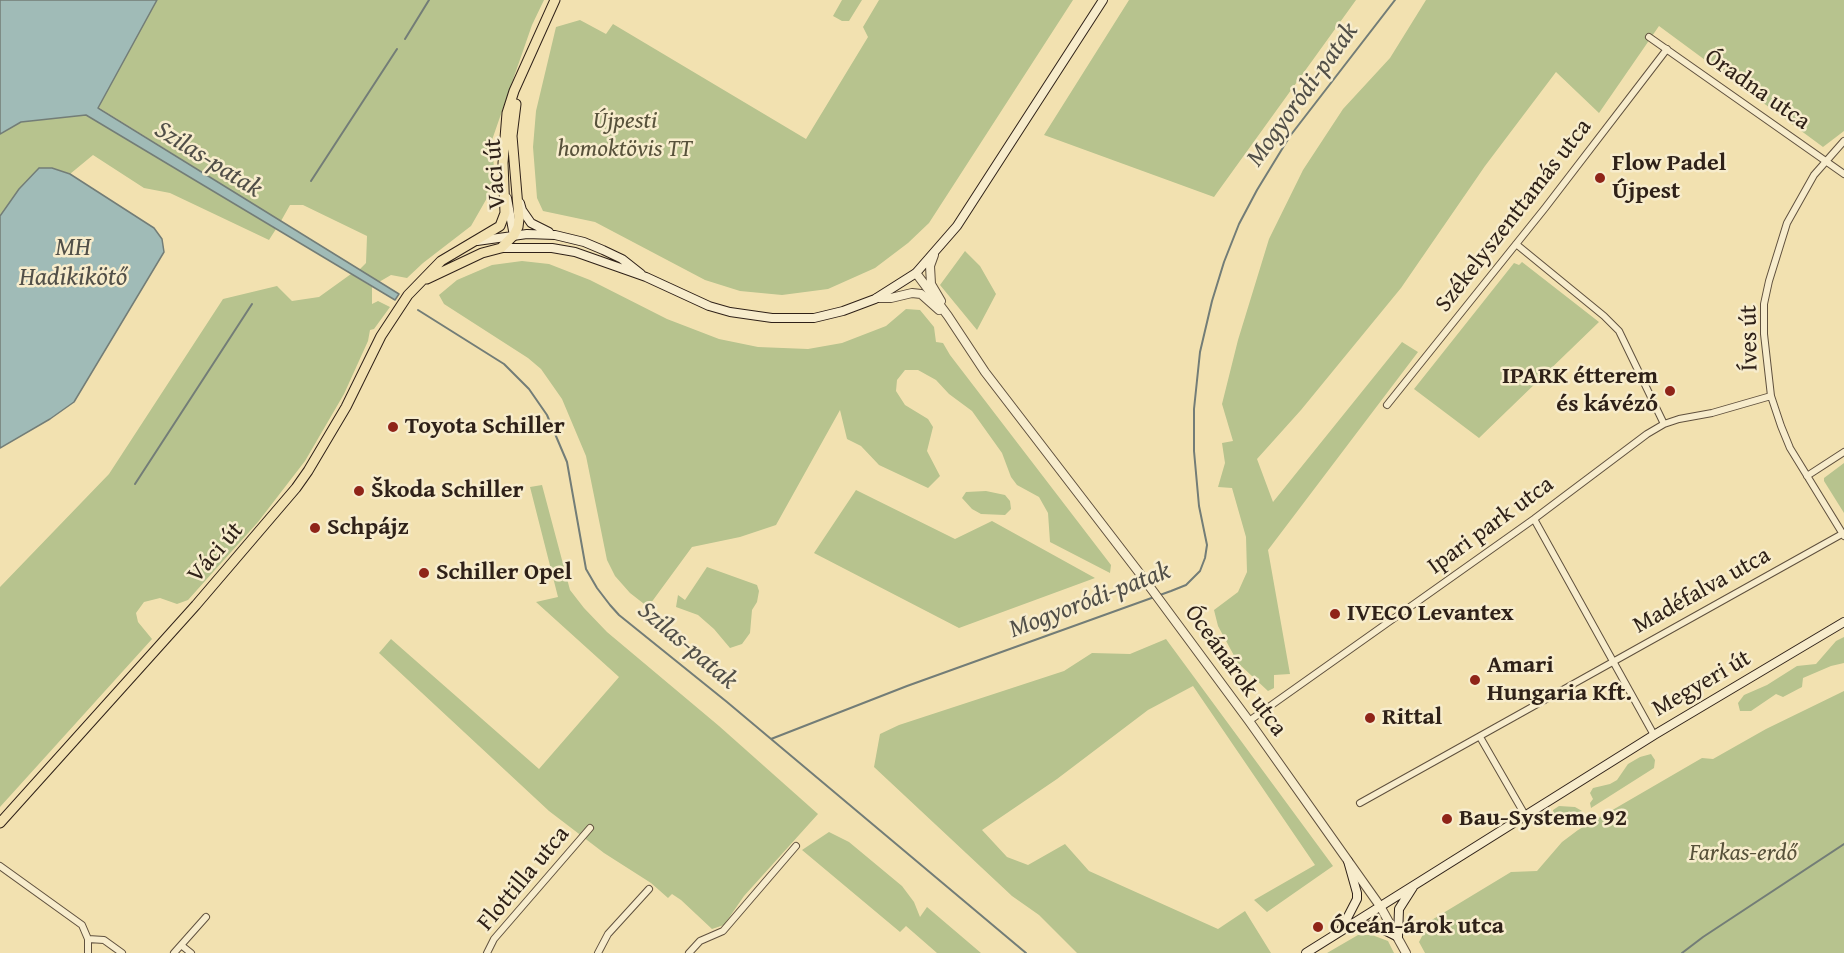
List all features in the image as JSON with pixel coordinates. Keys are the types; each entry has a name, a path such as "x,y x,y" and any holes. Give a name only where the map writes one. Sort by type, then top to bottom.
{"main road":[{"name":"Váci út","path":"0,823 196,605 268,523 302,480 346,407 381,336 408,295 441,261 500,226 505,213 504,133 507,114 514,92 555,0"},
{"path":"501,248 528,246 575,252 646,278 709,306 730,312 772,318 814,318 843,311 875,298 916,273 934,255 967,212 1103,0"},
{"name":"Váci út","path":"423,281 482,253 501,248 514,235 518,227 518,192 513,164 512,135 513,114 521,78"},
{"path":"505,189 514,235 528,246"},
{"path":"518,192 522,210 531,223 555,235 584,242 603,250 622,260 646,278"},
{"path":"477,241 514,235 555,235"},
{"name":"Megyeri út","path":"1306,953 1654,735 1844,622"},
{"path":"1340,931 1357,899 1348,861"},
{"path":"1340,931 1369,924 1398,937 1399,909 1411,888 1420,881"}],"street":[{"name":"Óradna utca","path":"1649,37 1844,174"},
{"name":"Székelyszenttamás utca","path":"1387,405 1516,244 1667,49"},
{"name":"Íves út","path":"1843,535 1790,448 1771,396 1764,333 1764,304 1787,223 1814,175 1844,141"},
{"path":"1516,244 1619,331 1664,424"},
{"path":"934,255 930,266 931,284 948,316"},
{"name":"Óceánárok utca","path":"916,273 985,372 1249,722 1380,906 1406,953"},
{"path":"875,298 921,294 948,316"},
{"name":"Ipari park utca","path":"1249,722 1533,519 1647,434 1678,419 1712,413 1771,396"},
{"path":"1806,476 1844,453"},
{"path":"1533,519 1654,735"},
{"name":"Madéfalva utca","path":"1360,803 1843,535"},
{"path":"1480,737 1525,815"},
{"name":"Flottilla utca","path":"487,953 494,939 590,828"},
{"path":"689,953 700,941 723,931 796,846"},
{"path":"0,866 82,925 88,939 88,953"},
{"path":"598,953 608,934 649,889"},
{"path":"174,953 206,916"},
{"path":"88,939 104,940 122,953"},
{"path":"181,945 191,953"}],"green space":[{"path":"157,0 544,0 532,25 492,140 495,184 471,226 407,278 391,275 379,282 359,270 366,263 367,236 303,205 290,205 281,221 98,107"},
{"path":"842,0 862,0 849,21 842,21 833,16"},
{"name":"Újpesti homoktövis TT","path":"879,0 1073,0 929,223 908,243 875,268 828,289 782,295 740,291 705,280 595,222 543,211 537,198 533,147 536,111 556,27 580,20 606,34 613,24 806,139 868,37 863,27"},
{"path":"1129,0 1356,0 1214,197 1044,135"},
{"path":"1426,0 1844,0 1844,131 1823,147 1659,26 1599,113 1556,72 1485,166 1401,288 1301,410 1257,459 1273,502 1402,342 1418,352 1268,550 1290,674 1274,675 1274,688 1268,691 1238,663 1218,626 1214,610 1238,592 1247,572 1246,537 1232,488 1218,487 1225,463 1222,443 1233,441 1222,404 1238,340 1269,239 1303,170 1343,109 1390,58"},
{"path":"86,115 276,229 269,240 170,193 144,188 93,155 70,174 52,168 19,189 0,216 0,134 21,122"},
{"path":"965,251 980,266 996,294 977,330 940,285"},
{"path":"522,261 549,264 590,280 667,319 719,339 758,347 808,349 842,343 886,326 906,309 920,310 934,327 936,342 943,343 1111,565 1110,573 1050,542 1048,513 1039,497 1017,485 1011,477 1002,453 972,411 949,394 936,380 918,370 905,370 897,380 896,391 905,405 928,419 933,427 927,451 940,476 928,488 879,465 861,446 847,439 840,410 776,525 740,537 692,547 648,607 630,593 615,576 607,560 586,456 562,399 541,369 528,358 444,304 439,295 457,280 492,265"},
{"path":"1522,262 1599,322 1479,438 1414,389 1514,263 1519,265"},
{"path":"351,274 372,287 372,304 378,301 390,307 374,329 370,330 368,341 344,394 305,461 258,522 188,600 177,604 160,598 144,602 136,613 138,622 152,639 0,807 0,587 109,474 223,299 277,286 292,301 319,297"},
{"path":"1844,463 1844,513 1824,478"},
{"path":"542,485 570,590 584,608 607,632 719,726 818,814 744,896 724,925 712,929 681,900 672,894 668,898 651,883 604,853 549,811 379,653 391,639 539,769 619,677 536,602 558,597 530,487"},
{"path":"856,490 955,539 992,521 1095,578 959,628 814,553"},
{"path":"986,491 1005,495 1010,501 1011,509 1005,515 981,514 972,509 962,498 966,492"},
{"path":"707,567 757,585 759,591 757,602 752,610 750,633 742,644 730,648 698,615 676,607 678,595 685,600"},
{"path":"1844,637 1844,663 1803,678 1802,687 1783,697 1776,694 1751,711 1740,711 1738,703 1744,695 1767,685 1797,666 1816,664 1836,641"},
{"path":"1166,639 1333,866 1267,912 1254,900 1315,865 1193,686 1148,710 1057,779 982,830 1007,857 1028,865 1065,844 1089,871 1218,929 1245,911 1271,953 1077,953 1039,915 1012,896 874,767 880,734 899,725 1064,671 1092,653 1130,654"},
{"name":"Farkas-erdő","path":"1844,691 1844,953 1425,953 1419,942 1430,921 1511,872 1537,871 1562,842 1578,830 1702,758 1713,759 1766,729"},
{"path":"1651,754 1655,760 1654,768 1591,808 1590,803 1593,799 1590,793 1593,788 1617,780 1628,764"},
{"path":"1559,806 1575,807 1582,811 1560,825 1555,821 1553,810"},
{"path":"829,832 849,842 902,886 914,902 920,917 927,907 981,953 937,953 906,926 900,932 802,850"},
{"path":"1358,935 1372,935 1388,941 1394,953 1327,953"}],"water":[{"path":"0,0 157,0 98,108 399,294 395,300 86,115 21,122 0,134"},
{"name":"MH Hadikikötő","path":"39,168 52,168 70,174 154,228 162,239 164,252 74,402 0,448 0,216 19,189"}],"waterway":[{"path":"405,39 429,0"},
{"name":"Mogyoródi-patak","path":"771,739 907,686 1171,591 1186,585 1200,571 1207,545 1199,506 1194,451 1194,409 1200,352 1224,262 1239,224 1290,136 1395,0"},
{"path":"311,181 397,49"},
{"path":"135,484 252,304"},
{"name":"Szilas-patak","path":"418,310 504,364 529,389 547,415 567,462 586,569 597,588 619,615 727,702 1026,953"},
{"path":"1682,953 1844,844"}],"place":[{"name":"Flow Padel Újpest","path":"1600,178"},
{"name":"IPARK étterem és kávézó","path":"1670,391"},
{"name":"Toyota Schiller","path":"393,427"},
{"name":"Škoda Schiller","path":"359,491"},
{"name":"Schpájz","path":"315,528"},
{"name":"Schiller Opel","path":"424,573"},
{"name":"IVECO Levantex","path":"1335,614"},
{"name":"Amari Hungaria Kft.","path":"1475,680"},
{"name":"Rittal","path":"1370,718"},
{"name":"Bau-Systeme 92","path":"1447,819"},
{"name":"Óceán-árok utca","path":"1318,927"}]}
